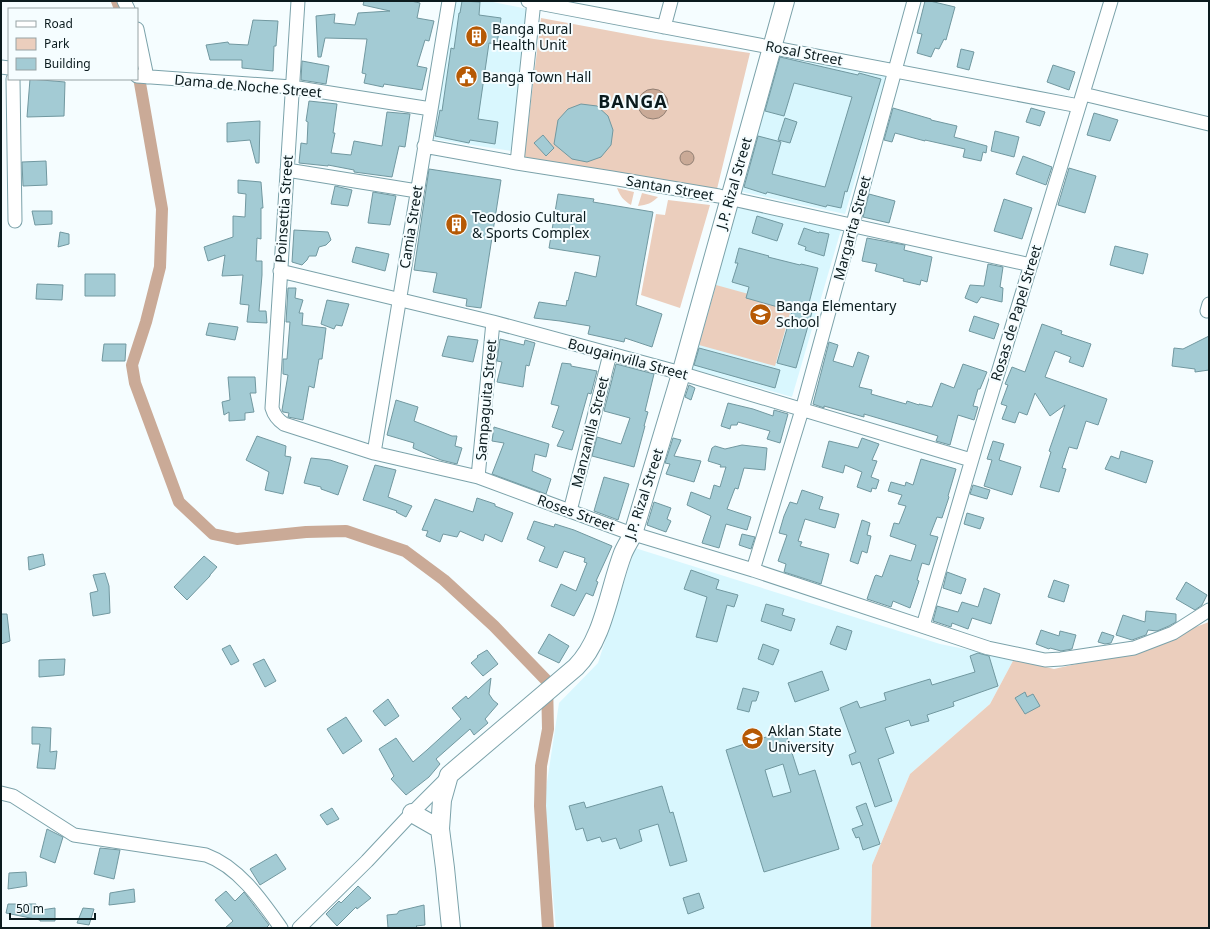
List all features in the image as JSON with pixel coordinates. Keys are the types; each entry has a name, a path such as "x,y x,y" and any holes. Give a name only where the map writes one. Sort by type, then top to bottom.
{"main road":[{"name":"J.P. Rizal Street","path":"449,776 555,686 583,659 594,640 606,609 675,372 766,46 774,1"},
{"name":"J.P. Rizal Street","path":"766,46 785,1"},
{"path":"449,776 442,800 440,829 446,868 451,928"},
{"path":"412,813 440,829"}],"street":[{"name":"Poinsettia Street","path":"275,416 272,408 298,1"},
{"name":"Camia Street","path":"374,453 449,1"},
{"path":"517,163 532,1"},
{"name":"Rosal Street","path":"532,1 895,71 1081,100 1209,124"},
{"path":"664,27 671,1"},
{"name":"Margarita Street","path":"753,570 802,410 914,1"},
{"name":"Rosas de Papel Street","path":"923,626 1111,1"},
{"path":"138,37 143,77"},
{"name":"Dama de Noche Street","path":"143,77 292,87 431,109"},
{"path":"12,80 7,154 15,221"},
{"name":"Santan Street","path":"424,146 724,198 1031,265"},
{"path":"287,170 417,191"},
{"name":"Bougainvilla Street","path":"280,272 493,322 675,372 972,460"},
{"name":"Sampaguita Street","path":"478,477 493,322"},
{"name":"Manzanilla Street","path":"570,511 610,354"},
{"name":"Roses Street","path":"275,416 284,424 374,453 478,477 628,532 753,570 988,648 1045,660 1134,648 1173,633 1209,610"},
{"path":"299,928 367,861 449,776"},
{"path":"1,793 13,796 74,835 206,855 216,859 243,880 263,902 281,928"}],"shaded area":[{"path":"455,1 488,1 528,9 511,151 433,139"},
{"path":"775,53 886,76 845,214 738,191"},
{"path":"653,89 664,93 668,104 664,115 653,119 642,115 638,104 642,93"},
{"path":"687,151 692,153 694,158 692,163 687,165 682,163 680,158 682,153"},
{"name":"Banga Elementary School","path":"733,207 841,230 792,397 689,368"},
{"name":"Aklan State University","path":"635,548 940,644 1014,659 990,704 910,774 872,865 871,928 556,928 544,802 559,703 598,663"}],"green space":[{"path":"541,18 654,39 750,53 717,189 524,158"},
{"path":"617,188 634,192 631,205 622,198"},
{"path":"642,193 658,197 654,201 638,206"},
{"path":"668,200 710,205 680,308 641,295 656,214 665,215"},
{"path":"716,285 792,306 775,366 699,345"},
{"path":"1209,622 1209,928 871,928 872,865 910,774 990,704 1014,659 1054,669 1126,653"}],"building":[{"path":"364,1 411,1 420,3 417,18 434,21 429,41 425,40 417,66 427,68 422,90 384,84 383,87 364,83 366,74 362,73 367,39 325,38 321,57 318,57 316,16 335,14 334,23 355,25 358,13 390,11 363,5"},
{"path":"462,1 480,2 479,15 501,18 497,44 489,43 478,119 498,122 495,144 470,140 469,143 435,136 440,110 442,111 451,48 454,49"},
{"path":"925,1 955,7 946,40 944,39 939,49 935,48 931,57 917,53 922,34 917,33"},
{"path":"253,20 278,21 276,46 274,46 273,71 242,68 242,60 210,60 206,45 228,42 229,44 248,45"},
{"path":"961,49 974,52 969,70 957,67"},
{"path":"780,57 881,79 847,192 845,191 841,208 827,205 826,207 767,192 766,194 744,187 758,136 781,142 772,174 825,187 852,97 794,83 784,116 765,111"},
{"path":"302,61 329,66 326,84 301,80"},
{"path":"1053,65 1075,72 1069,90 1047,82"},
{"path":"30,80 65,82 64,116 27,117"},
{"path":"309,101 337,104 333,133 335,133 331,153 351,155 354,141 382,146 387,112 410,114 405,147 399,146 392,177 354,172 354,170 328,165 299,163 301,143 307,144 308,122 306,121"},
{"path":"581,104 597,106 608,116 613,130 611,145 601,157 587,162 572,159 554,144 558,120 568,109"},
{"path":"893,108 931,120 957,126 954,137 987,146 986,153 983,152 981,161 963,157 965,149 895,133 892,142 884,140"},
{"path":"1031,108 1045,112 1040,126 1026,122"},
{"path":"1094,113 1118,120 1110,141 1087,135"},
{"path":"785,118 797,122 790,143 778,140"},
{"path":"260,121 259,163 256,163 250,140 227,142 227,123"},
{"path":"995,131 1019,137 1014,157 991,151"},
{"path":"543,135 554,148 546,156 534,143"},
{"path":"1023,156 1052,167 1046,185 1016,174"},
{"path":"46,161 47,185 23,186 22,162"},
{"path":"1069,168 1096,176 1085,213 1058,205"},
{"name":"Teodosio Cultural & Sports Complex","path":"429,169 501,180 481,308 466,306 467,299 433,292 437,273 414,270"},
{"path":"238,180 261,182 263,208 261,208 261,239 257,238 256,261 262,261 259,311 266,311 267,323 247,322 249,305 240,304 243,275 222,276 225,255 208,261 204,247 233,237 233,216 245,217 246,194 238,193"},
{"path":"335,186 352,190 348,206 331,204"},
{"path":"373,192 396,196 390,225 368,223"},
{"path":"558,194 594,199 593,202 653,212 636,305 662,314 652,347 625,338 624,342 588,334 590,326 534,318 539,302 566,306 575,272 596,277 600,256 549,248"},
{"path":"869,194 895,201 889,223 863,217"},
{"path":"1004,199 1032,208 1022,239 994,231"},
{"path":"32,211 52,211 52,224 35,225"},
{"path":"757,216 783,224 777,241 752,233"},
{"path":"804,228 819,233 829,234 824,256 805,250 806,247 798,244"},
{"path":"294,230 328,232 331,240 326,245 319,247 316,256 309,256 302,265 292,262"},
{"path":"60,232 69,234 69,244 58,247"},
{"path":"867,238 905,245 904,250 932,257 927,282 921,280 920,285 903,281 904,279 875,271 877,264 862,261"},
{"path":"1115,246 1148,254 1143,274 1110,265"},
{"path":"356,247 389,254 385,271 352,262"},
{"path":"739,248 769,256 768,257 818,268 809,303 814,305 796,368 777,363 792,311 746,298 749,287 732,282 738,263 735,263"},
{"path":"988,264 1003,267 1000,287 1003,288 1002,302 981,297 977,303 965,298 970,285 984,286"},
{"path":"85,274 115,274 115,296 85,296"},
{"path":"37,284 63,285 62,300 36,299"},
{"path":"288,288 296,288 295,298 303,300 299,313 303,313 302,325 326,328 322,359 319,359 314,388 309,386 303,420 288,417 289,413 283,412 282,410 288,375 283,374 283,359 287,359 290,322 286,322"},
{"path":"327,300 349,304 342,326 336,325 334,329 321,324"},
{"path":"974,316 999,324 994,339 969,331"},
{"path":"209,323 238,327 235,340 206,335"},
{"path":"1042,324 1062,331 1061,334 1091,344 1083,367 1069,362 1071,357 1055,351 1045,377 1107,399 1098,425 1086,421 1077,449 1069,447 1062,468 1066,469 1059,492 1040,487 1051,452 1049,451 1065,405 1050,416 1035,393 1027,415 1019,412 1015,423 1002,419 1007,406 1001,404 1008,385 1005,384 1012,367 1025,372"},
{"path":"448,336 478,340 473,362 442,356"},
{"path":"1209,336 1209,370 1195,372 1195,369 1172,366 1174,348 1183,349"},
{"path":"500,339 524,345 525,340 535,343 529,366 526,365 523,387 497,382 502,362 497,361"},
{"path":"829,342 838,345 833,361 853,367 858,352 869,356 859,387 872,390 871,394 906,404 907,401 932,407 941,383 954,388 963,364 987,372 980,389 978,389 973,406 978,407 974,420 958,415 950,445 936,441 938,436 912,428 864,414 864,417 813,404"},
{"path":"104,344 126,344 125,361 102,361"},
{"path":"699,348 780,370 775,388 694,365"},
{"path":"562,363 597,371 591,394 588,393 572,450 557,446 564,431 552,427 559,406 551,404"},
{"path":"616,364 654,374 645,411 648,412 645,426 634,467 592,456 597,437 621,444 630,418 604,411"},
{"path":"228,377 255,377 256,393 250,393 254,412 245,413 245,420 229,421 229,412 224,415 222,402 230,400"},
{"path":"689,385 695,388 691,400 685,397"},
{"path":"396,400 418,407 414,421 452,436 457,436 455,446 462,448 457,464 441,460 413,448 414,443 387,435"},
{"path":"728,403 773,416 774,410 788,414 780,443 767,439 770,431 738,422 737,425 731,425 730,429 721,426"},
{"path":"494,427 549,444 546,457 535,454 532,471 551,479 546,494 492,474 504,443 492,441"},
{"path":"257,436 286,446 285,456 291,457 283,494 265,490 269,472 246,460"},
{"path":"673,438 681,440 674,456 701,461 694,482 666,474 670,464 665,463"},
{"path":"862,438 879,444 872,460 877,461 871,477 879,480 876,489 872,488 871,492 857,487 862,472 845,465 843,473 822,467 829,441 858,448"},
{"path":"993,441 1004,444 999,460 1021,467 1012,495 984,486 992,460 987,459"},
{"path":"742,445 767,448 765,470 744,468 738,489 735,488 727,509 751,517 747,530 726,524 719,548 702,543 711,516 687,505 691,492 710,499 714,485 720,487 726,467 720,467 721,465 708,461 712,448 715,446 725,449"},
{"path":"1121,451 1153,461 1146,483 1105,469 1111,456 1119,459"},
{"path":"311,458 330,460 348,466 338,495 321,489 321,487 304,483"},
{"path":"921,459 956,469 942,518 937,517 930,535 938,537 929,565 922,563 917,580 919,581 910,608 893,601 891,607 867,599 875,576 882,577 890,555 911,561 916,545 890,536 894,523 899,524 906,506 898,504 902,495 888,491 891,482 905,486 906,482 913,485"},
{"path":"375,465 396,470 388,497 412,506 406,517 396,512 397,511 363,500"},
{"path":"604,477 629,484 618,520 594,511"},
{"path":"973,485 990,490 987,499 970,494"},
{"path":"802,490 823,497 819,509 839,514 835,528 805,519 798,541 802,542 800,546 829,554 821,584 784,572 786,564 778,561 787,535 779,533 784,516 790,502 797,504"},
{"path":"477,498 495,504 495,506 513,513 502,542 485,534 483,541 460,531 457,537 443,534 440,542 426,536 428,531 422,530 435,499 473,512"},
{"path":"654,502 671,508 667,519 671,521 666,532 647,525"},
{"path":"967,513 984,518 980,529 964,524"},
{"path":"862,520 870,523 867,535 871,536 867,553 862,551 858,564 850,561"},
{"path":"534,521 554,527 555,524 574,530 612,546 596,581 598,582 593,596 586,593 574,616 551,606 561,584 576,591 587,563 584,562 585,558 564,551 557,568 539,561 545,547 527,539"},
{"path":"742,534 755,537 751,549 739,545"},
{"path":"43,554 45,565 29,570 28,557"},
{"path":"204,556 217,567 187,600 174,587"},
{"path":"691,570 719,580 716,589 738,595 734,607 727,605 717,642 696,637 707,597 684,589"},
{"path":"947,572 966,579 961,594 943,588"},
{"path":"105,573 109,586 110,613 93,616 90,593 98,591 93,575"},
{"path":"1054,580 1069,585 1064,602 1048,597"},
{"path":"1186,582 1207,595 1202,605 1195,610 1176,599"},
{"path":"984,588 1000,594 991,624 972,618 968,629 952,623 951,627 933,621 937,606 958,612 962,602 978,607"},
{"path":"766,604 784,609 782,615 795,619 791,631 761,621"},
{"path":"1146,611 1176,614 1176,622 1157,631 1148,630 1146,635 1132,640 1116,635 1123,615 1145,622"},
{"path":"1,614 7,614 10,641 1,644"},
{"path":"837,626 852,631 846,650 830,644"},
{"path":"1041,630 1059,636 1060,631 1076,635 1072,649 1061,651 1049,649 1036,644"},
{"path":"1102,632 1114,636 1111,643 1105,644 1098,642"},
{"path":"549,634 569,646 559,663 538,653"},
{"path":"763,644 779,650 773,665 758,659"},
{"path":"230,645 239,661 231,665 222,649"},
{"path":"487,650 498,664 483,676 471,663 478,657 477,656"},
{"path":"978,653 989,656 998,686 953,702 954,706 927,715 929,721 911,726 909,720 885,728 894,753 878,759 892,801 875,807 860,762 852,765 849,755 856,752 840,708 857,701 860,708 886,700 884,693 930,679 932,685 975,672 970,656"},
{"path":"65,659 64,675 39,677 39,660"},
{"path":"264,659 276,681 265,687 253,664"},
{"path":"822,671 829,690 795,702 788,683"},
{"path":"491,678 489,694 498,704 485,719 488,723 474,735 470,729 436,759 440,764 429,777 406,795 391,779 394,776 379,749 396,738 413,762 461,719 452,708 466,696 468,699"},
{"path":"743,688 759,692 756,701 752,701 749,712 737,709"},
{"path":"1025,692 1027,697 1033,694 1040,706 1025,714 1015,698"},
{"path":"388,699 399,716 385,726 373,711"},
{"path":"346,717 362,741 343,754 327,729"},
{"path":"32,727 51,728 50,752 57,751 55,769 37,768 40,744 32,744"},
{"path":"785,731 799,775 815,770 839,849 764,872 726,750","holes":["783,764 791,792 773,797 765,770"]},
{"path":"662,786 670,813 673,812 687,861 670,866 658,824 639,830 642,841 620,849 616,838 602,842 600,837 587,841 583,828 576,830 569,806 584,802 586,808"},
{"path":"866,803 880,844 863,850 859,837 856,838 852,829 863,825 856,807"},
{"path":"332,808 339,819 327,825 320,815"},
{"path":"47,829 63,837 55,863 40,857"},
{"path":"100,848 120,850 114,879 94,874"},
{"path":"276,854 286,869 260,885 250,869"},
{"path":"26,872 27,886 8,889 9,873"},
{"path":"358,886 371,898 357,909 356,907 337,926 326,914 339,901 341,903"},
{"path":"134,889 135,902 109,905 110,893"},
{"path":"226,891 235,901 244,892 269,925 266,928 225,928 233,921 215,900"},
{"path":"699,893 704,908 688,914 683,898"},
{"path":"8,904 36,904 34,911 55,908 55,921 40,921 6,913"},
{"path":"424,905 425,925 416,926 418,928 388,928 387,915 397,914 399,911"},
{"path":"83,908 94,909 89,925 77,923"}],"waterway":[{"path":"117,1 120,8"},
{"path":"138,72 162,209 160,267 146,322 132,365 135,383 179,502 213,534 237,539 306,532 346,531 405,551 444,580 494,626 547,681 548,729 541,766 540,806 548,928"}],"place":[{"name":"Banga Rural Health Unit","path":"477,37"},
{"name":"Banga Town Hall","path":"466,77"},
{"name":"Teodosio Cultural & Sports Complex","path":"457,225"},
{"name":"Banga Elementary School","path":"760,314"},
{"name":"Aklan State University","path":"752,739"}],"district":[{"name":"BANGA","path":"633,102"}]}
